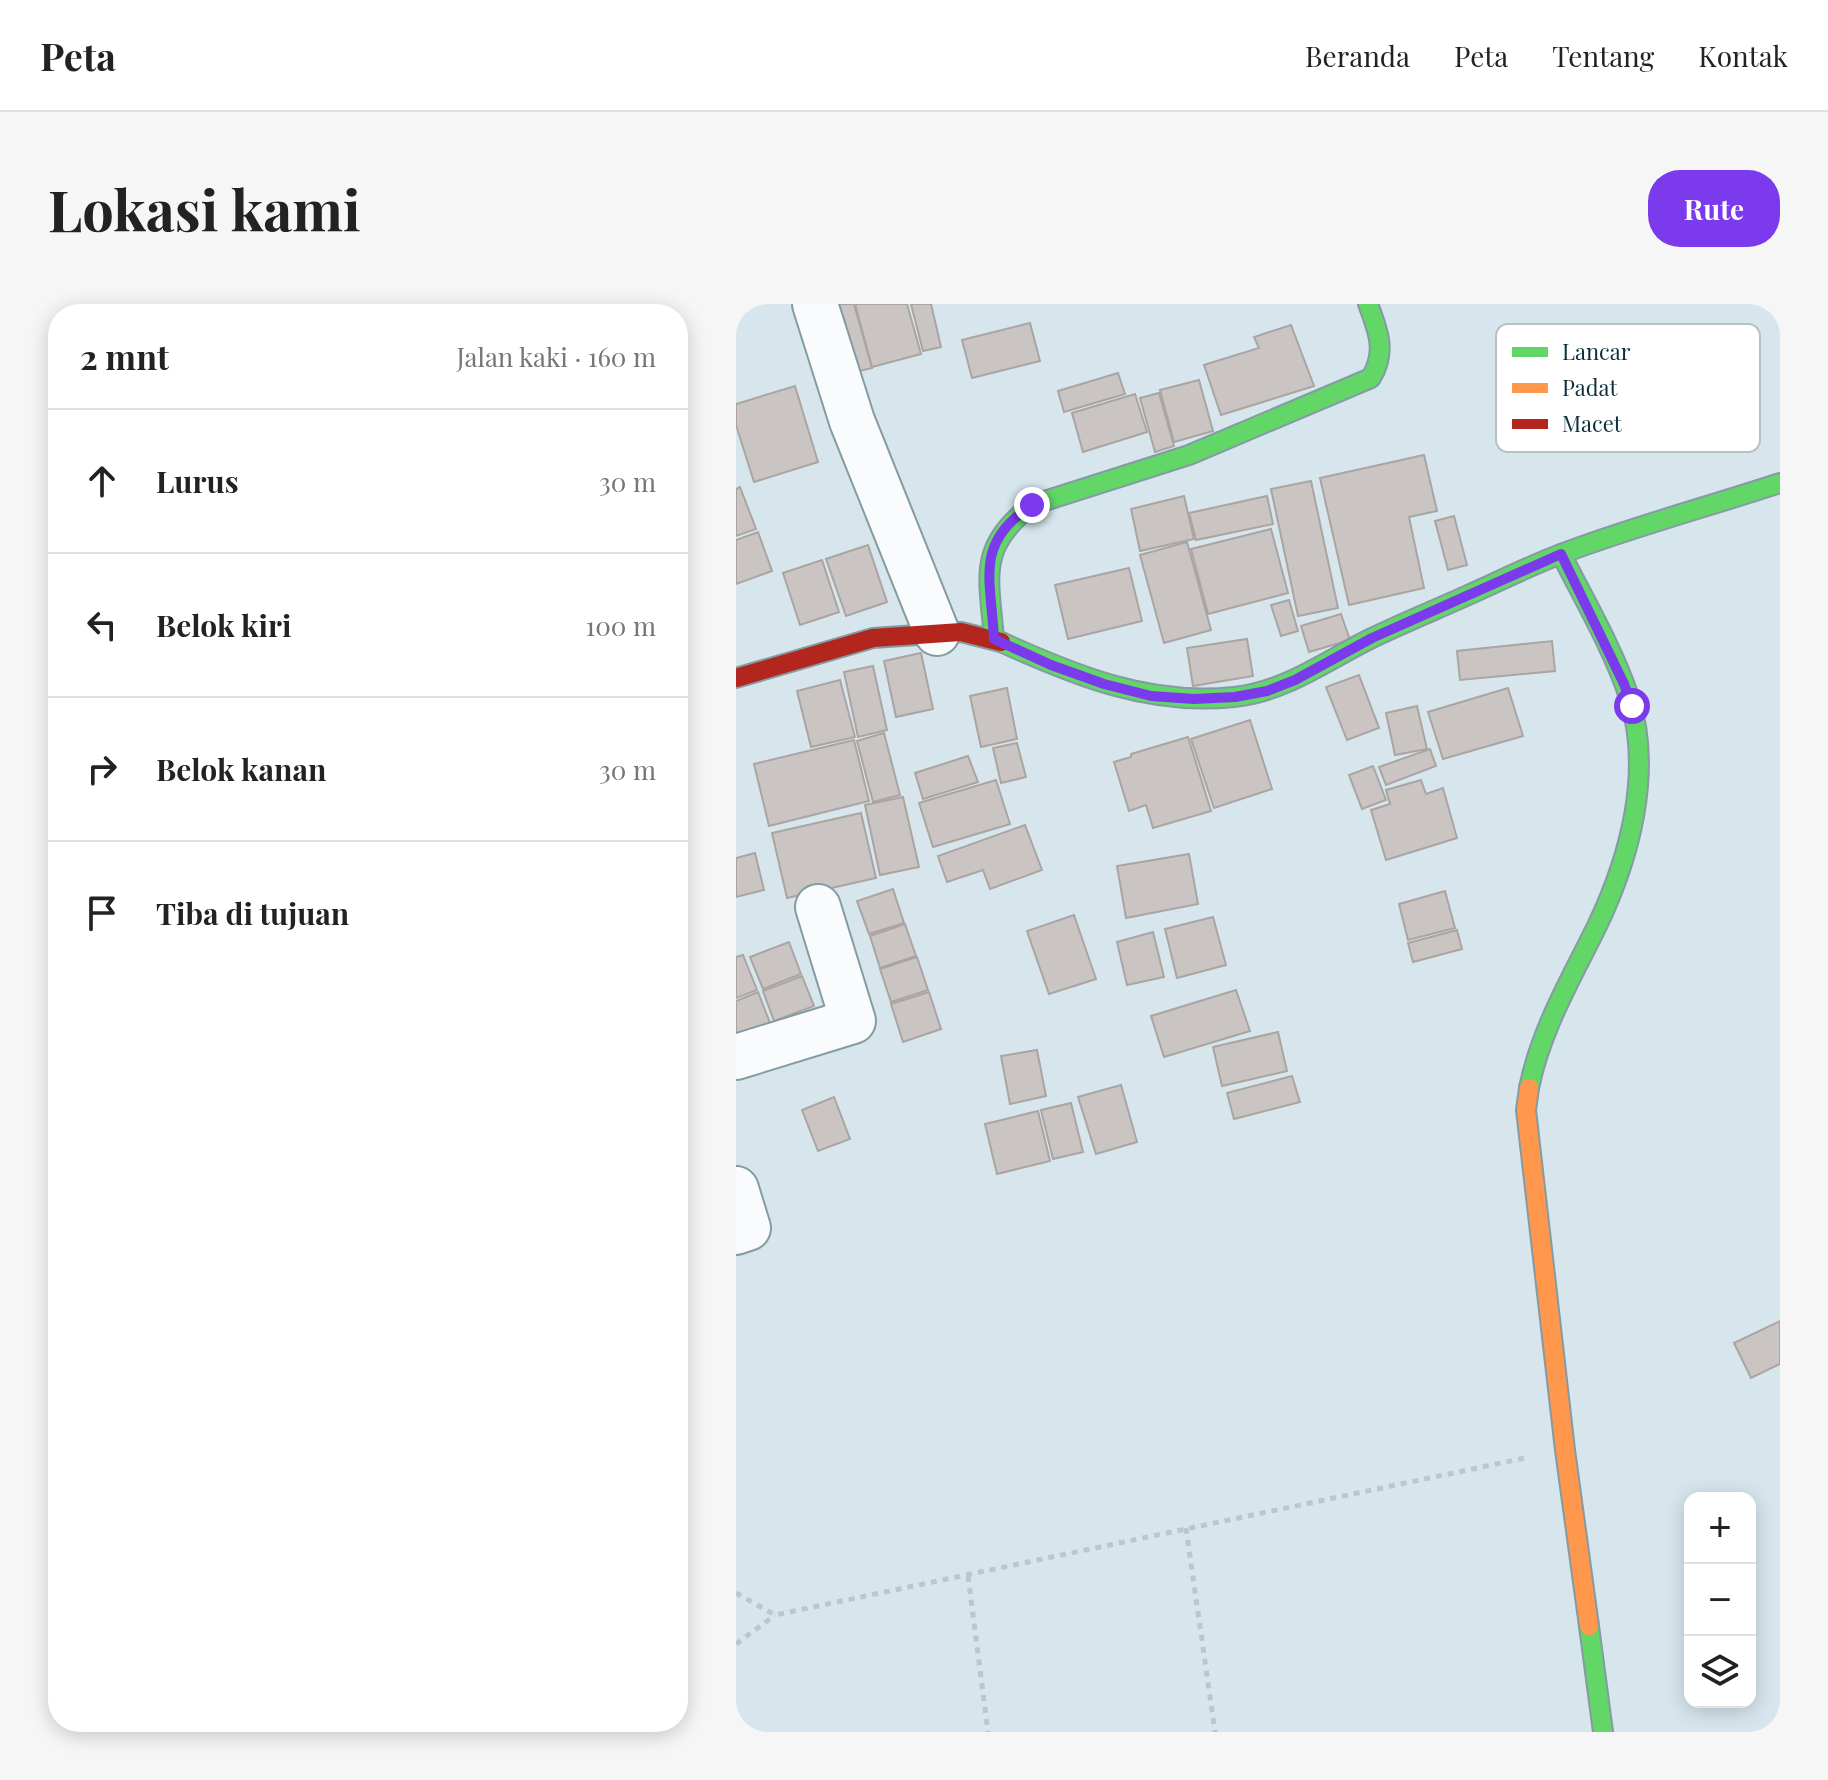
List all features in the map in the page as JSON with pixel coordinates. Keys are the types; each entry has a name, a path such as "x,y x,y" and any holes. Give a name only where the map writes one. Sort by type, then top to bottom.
{"street":[{"path":"815,304 852,421 937,633"},
{"path":"994,639 989,557 998,535 1013,517 1032,505 1189,455 1371,378 1378,368 1384,348 1368,304"},
{"path":"736,678 873,638 961,632 994,639 1051,665 1151,696 1194,699 1235,697 1267,691 1295,680 1372,638 1561,554 1780,483"},
{"path":"1561,554 1624,684 1638,736 1639,762 1630,836 1615,882 1590,940 1564,987 1542,1037 1527,1088 1526,1110 1528,1151 1565,1450 1603,1732"},
{"path":"736,1057 853,1021 818,907"},
{"path":"736,1189 748,1228 736,1232"}],"path":[{"path":"736,1644 775,1615 1565,1450"},
{"path":"1186,1528 1215,1732"},
{"path":"968,1576 988,1732"},
{"path":"736,1593 775,1615"}],"building":[{"path":"834,304 854,304 872,368 851,373"},
{"path":"855,304 907,304 921,354 872,367"},
{"path":"911,304 931,304 941,347 923,351"},
{"path":"1030,323 1040,361 972,378 962,340"},
{"path":"1291,325 1314,386 1221,415 1204,365 1259,348 1254,337"},
{"path":"1118,373 1125,394 1064,412 1058,391"},
{"path":"1199,380 1213,431 1174,442 1160,390"},
{"path":"795,386 818,462 754,482 736,425 736,404"},
{"path":"1159,393 1174,446 1155,452 1140,398"},
{"path":"1135,394 1147,432 1083,452 1072,413"},
{"path":"1424,455 1437,511 1409,517 1424,588 1349,605 1320,478"},
{"path":"1311,481 1338,608 1298,616 1271,489"},
{"path":"740,487 756,529 736,536 736,489"},
{"path":"1184,496 1194,539 1140,551 1131,509"},
{"path":"1267,496 1273,524 1196,540 1189,513"},
{"path":"1454,516 1467,565 1448,570 1435,521"},
{"path":"1271,529 1288,593 1208,614 1191,549"},
{"path":"758,532 772,571 736,584 736,540"},
{"path":"1187,542 1211,630 1164,643 1140,555"},
{"path":"868,545 887,602 846,616 826,559"},
{"path":"822,560 839,612 800,625 783,573"},
{"path":"1129,568 1142,621 1068,639 1055,585"},
{"path":"1289,600 1298,631 1281,636 1271,605"},
{"path":"1341,614 1350,640 1309,652 1301,626"},
{"path":"1247,639 1253,676 1193,686 1187,648"},
{"path":"1552,641 1555,671 1460,680 1457,651"},
{"path":"921,653 933,709 896,717 884,661"},
{"path":"873,666 887,730 858,737 844,672"},
{"path":"1359,675 1379,728 1347,740 1326,687"},
{"path":"840,680 855,737 811,747 797,691"},
{"path":"1007,688 1017,739 981,747 970,696"},
{"path":"1508,688 1523,736 1443,759 1428,712"},
{"path":"1417,706 1427,749 1395,755 1386,713"},
{"path":"1250,720 1272,789 1214,808 1191,739"},
{"path":"884,733 900,795 873,802 857,741"},
{"path":"1188,737 1211,811 1153,828 1146,805 1129,811 1114,762"},
{"path":"854,740 869,801 769,826 754,764"},
{"path":"1017,743 1026,777 1001,783 993,748"},
{"path":"1430,749 1436,766 1386,785 1379,767"},
{"path":"968,756 978,782 923,799 915,773"},
{"path":"1373,766 1386,800 1362,809 1349,775"},
{"path":"996,780 1010,824 933,847 919,803"},
{"path":"1421,780 1426,794 1443,788 1457,838 1386,860 1371,810 1390,804 1386,790"},
{"path":"903,797 919,867 880,875 865,805"},
{"path":"861,813 876,878 787,898 772,833"},
{"path":"1025,825 1042,870 990,889 983,870 947,882 938,856"},
{"path":"755,853 764,890 736,897 736,858"},
{"path":"1189,854 1198,904 1126,918 1117,866"},
{"path":"893,889 904,923 869,934 857,901"},
{"path":"1445,891 1455,928 1408,940 1399,904"},
{"path":"1074,915 1096,979 1049,994 1027,931"},
{"path":"1213,917 1226,965 1177,978 1165,929"},
{"path":"905,924 916,956 880,968 870,936"},
{"path":"1457,930 1462,949 1413,962 1408,943"},
{"path":"1153,932 1164,977 1127,985 1117,942"},
{"path":"789,942 801,974 763,989 750,957"},
{"path":"743,955 757,990 736,998 736,957"},
{"path":"917,957 928,990 891,1002 880,969"},
{"path":"802,976 814,1006 774,1021 763,991"},
{"path":"1236,990 1250,1031 1164,1057 1151,1016"},
{"path":"758,992 772,1028 736,1042 736,1001"},
{"path":"929,992 941,1029 903,1042 891,1004"},
{"path":"1278,1032 1287,1071 1222,1086 1213,1047"},
{"path":"1037,1050 1046,1096 1010,1104 1001,1056"},
{"path":"1292,1076 1300,1102 1234,1119 1227,1093"},
{"path":"1121,1085 1137,1142 1096,1154 1078,1097"},
{"path":"834,1097 850,1139 818,1151 802,1110"},
{"path":"1071,1103 1083,1152 1053,1159 1041,1110"},
{"path":"1038,1111 1050,1161 997,1174 985,1124"},
{"path":"1780,1321 1780,1364 1751,1378 1734,1343"}],"traffic: fast":[{"path":"994,639 990,564 1002,535 1014,520 1032,505 1189,455 1371,378 1380,350 1378,332 1368,304"},
{"path":"1001,642 1086,677 1143,693 1203,699 1253,694 1288,682 1384,632 1549,559 1780,483"},
{"path":"1529,1088 1549,1025 1597,926 1619,872 1628,843 1638,784 1636,726 1623,679 1561,554"},
{"path":"1589,1626 1603,1732"}],"traffic: slow":[{"path":"1529,1088 1526,1110 1565,1450 1589,1626"}],"traffic: jam":[{"path":"736,678 873,638 961,632 1001,642"}],"route":[{"path":"1032,505 1013,517 998,535 989,557 994,639 1051,665 1104,684 1151,696 1194,699 1235,697 1267,691 1295,680 1372,638 1451,601 1561,554 1632,706"}]}
